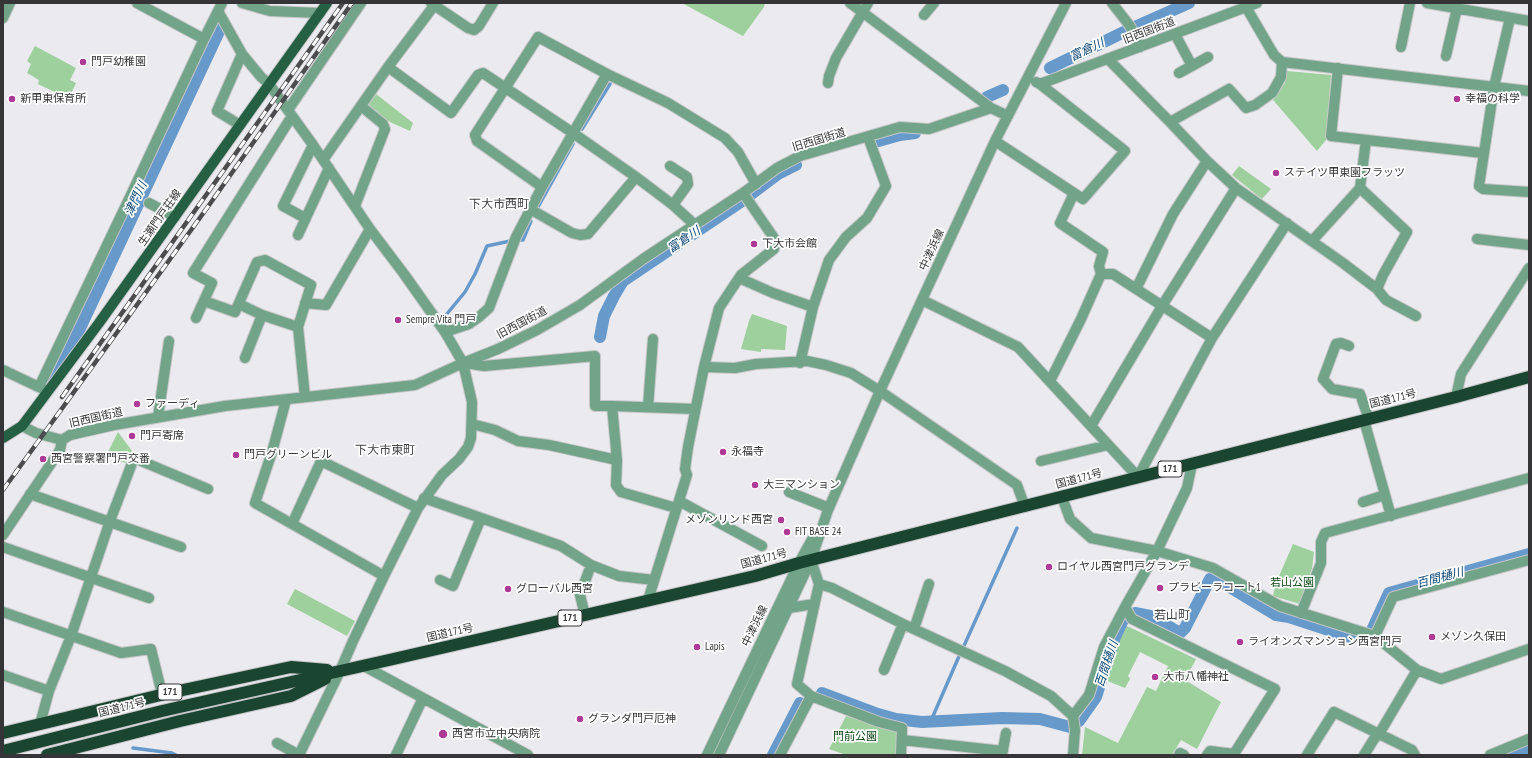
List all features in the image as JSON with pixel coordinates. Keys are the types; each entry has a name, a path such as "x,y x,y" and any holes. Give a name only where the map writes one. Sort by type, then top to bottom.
{"highway":[{"name":"国道171号","path":"3,751 162,711 755,576 1456,397 1529,376"},
{"name":"171","path":"3,733 162,694 291,667 340,671"},
{"name":"171","path":"47,755 180,721 291,696 340,671"}],"main road":[{"name":"生瀬門戸荘線","path":"3,438 22,426 43,390 99,323 326,3"}],"street":[{"path":"3,18 10,3"},
{"path":"137,3 152,6 204,39"},
{"path":"242,3 270,11 320,13"},
{"path":"196,318 212,283 193,273 290,113 362,3"},
{"path":"298,234 326,164 361,106 434,4 468,28 474,30 479,26 493,3"},
{"path":"850,3 991,108 1008,116"},
{"path":"828,83 836,58 868,3"},
{"path":"924,15 934,3"},
{"name":"中津浜線","path":"707,755 805,562 880,391 995,141 1066,3"},
{"path":"1112,3 1130,26 1140,47"},
{"name":"旧西国街道","path":"1040,84 1257,3"},
{"path":"1401,47 1410,3"},
{"path":"1427,3 1529,21"},
{"path":"3,370 43,390 130,197 220,7"},
{"path":"220,7 242,54 261,77 269,84 313,145 370,229 445,332 463,363 472,402 471,438 468,447 460,459 442,475 418,508 353,640 340,671 299,755 277,744"},
{"path":"1246,7 1274,55 1282,62 1529,91"},
{"path":"1446,56 1457,8"},
{"path":"1510,18 1494,87 1479,186 1483,189 1529,192"},
{"path":"1174,34 1192,66"},
{"path":"542,187 476,141 475,135 538,37 607,74 668,103 725,138 738,152 756,184"},
{"path":"240,125 217,111 242,54"},
{"path":"1179,73 1208,57"},
{"path":"1108,59 1207,161 1236,188 1343,263 1377,289 1386,300 1416,316"},
{"path":"1170,122 1229,90 1246,108 1255,106 1272,93 1281,77 1282,62"},
{"path":"388,67 451,113 478,75 483,73 636,177 673,205 695,225"},
{"path":"1338,68 1331,136 1483,153"},
{"path":"445,332 469,324 489,308 516,237 530,209 607,74"},
{"path":"995,141 1083,199 1125,151 1040,84 1027,77"},
{"path":"355,206 385,129 383,124 361,106"},
{"name":"旧西国街道","path":"22,426 36,433 62,440 70,435 114,425 225,406 415,385 498,349 537,330 580,305 643,259 695,225 745,196 756,184 777,168 800,156 900,128 929,129 991,108"},
{"path":"800,363 813,307 829,260 846,237 867,218 886,186 868,138"},
{"path":"1312,241 1360,188 1366,140"},
{"path":"305,218 283,206 313,145"},
{"path":"1136,289 1173,214 1207,161"},
{"path":"670,166 687,177 688,184 673,205"},
{"path":"530,209 572,233 580,235 588,234 636,177"},
{"path":"1091,426 1162,306 1236,188"},
{"path":"1360,188 1407,232 1383,275 1377,289"},
{"path":"1050,381 1081,319 1100,274 1099,266 1103,252 1060,223 1074,193"},
{"path":"648,600 687,475 685,469 695,409 719,308 739,278 774,249 776,241 745,196"},
{"path":"149,203 175,217"},
{"path":"922,300 1018,347 1138,477 1212,338 1287,223"},
{"path":"305,303 326,305 370,229"},
{"path":"1477,238 1529,245"},
{"path":"204,300 235,312 257,262 265,260 311,285 298,327 305,397"},
{"path":"1456,397 1461,374 1529,268"},
{"path":"1100,274 1113,274 1212,338"},
{"path":"739,278 773,293 813,307"},
{"path":"239,304 262,315 298,327"},
{"path":"245,358 262,315"},
{"path":"648,407 653,339"},
{"path":"158,417 169,341"},
{"path":"1349,346 1340,343 1336,344 1323,379 1332,389 1360,394 1391,516"},
{"path":"463,363 484,366 595,356 595,406 695,409"},
{"path":"704,367 735,368 756,364 800,363 807,361 851,373 880,391 1018,485 1025,507"},
{"path":"286,400 272,452 255,503 384,576"},
{"path":"612,406 617,460 616,485 621,492 677,505 762,546"},
{"path":"472,424 495,430 518,440 549,445 617,460"},
{"path":"3,534 60,450 62,440"},
{"path":"1041,461 1108,445"},
{"path":"40,724 42,712 49,691 71,636 110,521 134,458 208,489"},
{"path":"292,524 321,461 418,508"},
{"path":"1072,755 1074,721 1089,695 1104,647 1128,613 1187,488 1192,464"},
{"path":"1301,613 1321,563 1321,542 1326,533 1529,478"},
{"path":"790,492 829,509"},
{"path":"30,494 181,546"},
{"path":"1362,502 1385,495"},
{"path":"1062,497 1070,519 1090,538 1157,551 1213,568 1280,606 1375,636 1417,670 1441,679 1529,649"},
{"path":"424,498 561,546 591,566 619,576 654,580"},
{"path":"440,580 453,586 481,518"},
{"path":"3,547 148,598"},
{"path":"1375,636 1393,597 1529,560"},
{"path":"805,562 819,584 832,588 903,624 1005,671 1051,696 1074,721"},
{"name":"中津浜線","path":"719,755 789,608 805,562"},
{"path":"585,615 580,595 591,566"},
{"path":"819,584 797,684 811,696 879,722 902,728 901,755"},
{"path":"914,629 929,584"},
{"path":"789,608 814,604"},
{"path":"3,612 121,653 151,649 162,694"},
{"path":"1128,613 1275,689 1235,755 1210,751 1207,755"},
{"path":"884,670 903,624"},
{"path":"364,666 528,755"},
{"path":"1364,755 1374,739 1380,734 1417,670"},
{"path":"3,675 49,691"},
{"path":"780,755 811,696"},
{"path":"396,755 423,698"},
{"path":"1307,755 1334,712 1412,750 1415,755"},
{"path":"902,740 1003,753 1006,733"},
{"path":"1490,755 1529,739"},
{"path":"1179,755 1180,753 1184,755"}],"green space":[{"path":"682,3 765,3 764,7 743,36"},
{"path":"35,46 76,68 70,80 76,83 66,104 57,99 59,94 38,84 39,80 27,73 31,64 27,61"},
{"path":"1287,71 1331,75 1326,140 1317,151 1273,100 1285,83"},
{"path":"376,94 413,123 410,131 390,122 371,109 369,104"},
{"path":"1239,166 1271,189 1262,199 1232,175"},
{"path":"752,314 787,326 785,350 761,349 761,352 741,349"},
{"path":"118,432 132,451 126,463 106,456"},
{"name":"若山公園","path":"1293,544 1314,552 1312,568 1300,604 1273,596 1276,583"},
{"path":"295,589 355,621 347,636 287,604"},
{"name":"大市八幡神社","path":"1127,626 1196,659 1185,680 1221,702 1197,749 1181,740 1172,755 1082,755 1085,727 1118,743 1147,687 1156,691 1168,666 1140,652 1128,676 1130,679 1125,688 1105,680 1115,646"},
{"name":"門前公園","path":"846,716 899,733 897,755 846,755 829,749"}],"waterway":[{"name":"富倉川","path":"1137,26 1189,3"},
{"name":"津門川","path":"51,373 62,356 218,23"},
{"name":"富倉川","path":"1050,68 1124,32"},
{"path":"582,129 610,84"},
{"name":"富倉川","path":"987,97 1003,90"},
{"name":"富倉川","path":"875,142 900,135 915,133"},
{"path":"538,207 573,144"},
{"name":"富倉川","path":"600,337 604,316 623,281 742,201 778,174 796,165"},
{"path":"521,240 523,240 531,221"},
{"path":"446,315 465,292 475,274 487,246 510,241"},
{"path":"963,648 1017,528"},
{"name":"百間樋川","path":"1373,628 1389,593 1529,554"},
{"name":"百間樋川","path":"822,693 878,714 896,719 922,722 1002,718 1040,719 1070,727 1079,721 1096,697 1115,637 1123,620 1135,613 1150,616 1180,633 1185,628 1210,579 1215,578 1276,615 1289,617 1353,638"},
{"path":"930,723 960,654"},
{"name":"百間樋川","path":"773,755 800,703"},
{"path":"133,748 172,753 176,755"},
{"path":"1513,755 1529,749"}],"railway":[{"path":"62,397 343,3"},
{"path":"3,490 207,208 352,3"}],"place":[{"name":"門戸幼稚園","path":"83,62"},
{"name":"新甲東保育所","path":"12,99"},
{"name":"幸福の科学","path":"1457,99"},
{"name":"ステイツ甲東園フラッツ","path":"1276,173"},
{"name":"下大市会館","path":"754,244"},
{"name":"Sempre Vita 門戸","path":"398,320"},
{"name":"ファーディ","path":"137,404"},
{"name":"門戸寄席","path":"132,436"},
{"name":"永福寺","path":"723,452"},
{"name":"門戸グリーンビル","path":"236,455"},
{"name":"西宮警察署門戸交番","path":"43,459"},
{"name":"大三マンション","path":"755,485"},
{"name":"メゾンリンド西宮","path":"781,520"},
{"name":"FIT BASE 24","path":"787,532"},
{"name":"ロイヤル西宮門戸グランデ","path":"1049,567"},
{"name":"プラビーラコート1","path":"1160,588"},
{"name":"グローバル西宮","path":"508,589"},
{"name":"メゾン久保田","path":"1432,637"},
{"name":"ライオンズマンション西宮門戸","path":"1240,642"},
{"name":"Lapis","path":"697,647"},
{"name":"大市八幡神社","path":"1155,677"},
{"name":"グランダ門戸厄神","path":"580,719"},
{"name":"西宮市立中央病院","path":"443,734"}],"district":[{"name":"下大市西町","path":"499,205"},
{"name":"下大市東町","path":"385,451"},
{"name":"若山町","path":"1172,616"}]}
